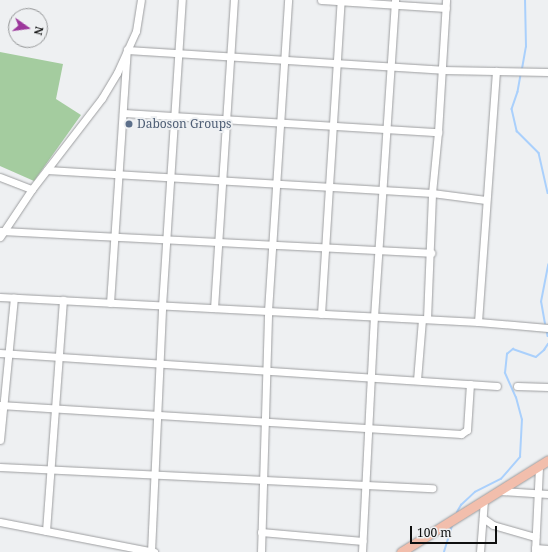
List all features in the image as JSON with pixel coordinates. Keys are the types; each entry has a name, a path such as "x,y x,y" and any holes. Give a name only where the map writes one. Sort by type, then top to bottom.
{"main road":[{"path":"400,552 548,460"}],"street":[{"path":"1,233 32,189 102,98 136,31 141,0"},
{"path":"0,522 152,552 162,306 182,0"},
{"path":"214,308 234,0"},
{"path":"261,552 268,311 288,0"},
{"path":"321,0 394,2 446,8"},
{"path":"417,380 431,253 432,193 438,132 446,0"},
{"path":"321,314 341,1"},
{"path":"362,552 374,316 394,2"},
{"path":"127,50 442,70 548,72"},
{"path":"110,303 127,50"},
{"path":"478,322 496,71"},
{"path":"122,113 438,132"},
{"path":"47,170 432,193 486,200"},
{"path":"0,177 32,189"},
{"path":"1,233 115,237 431,253"},
{"path":"0,297 374,316 548,328"},
{"path":"0,440 2,405 14,298"},
{"path":"46,531 63,300"},
{"path":"0,353 371,376 497,386"},
{"path":"2,405 461,434 466,430 470,384"},
{"path":"517,386 548,387"},
{"path":"539,466 535,550 548,549"},
{"path":"0,467 432,488"},
{"path":"500,490 548,494"},
{"path":"480,552 484,500"},
{"path":"483,518 493,524 535,537"},
{"path":"262,532 363,541"}],"green space":[{"path":"0,52 63,64 56,99 81,115 34,181 0,166"}],"waterway":[{"path":"522,69 526,47 525,0"},
{"path":"521,75 518,92 512,109 517,131 539,153 548,193"},
{"path":"545,324 541,302 548,265"},
{"path":"547,330 548,336"},
{"path":"457,512 461,505 475,492 501,479 520,457 522,420 516,398 505,373 507,354 513,349 536,357 548,344"},
{"path":"444,552 453,523"}],"place":[{"name":"Daboson Groups","path":"129,124"}]}
